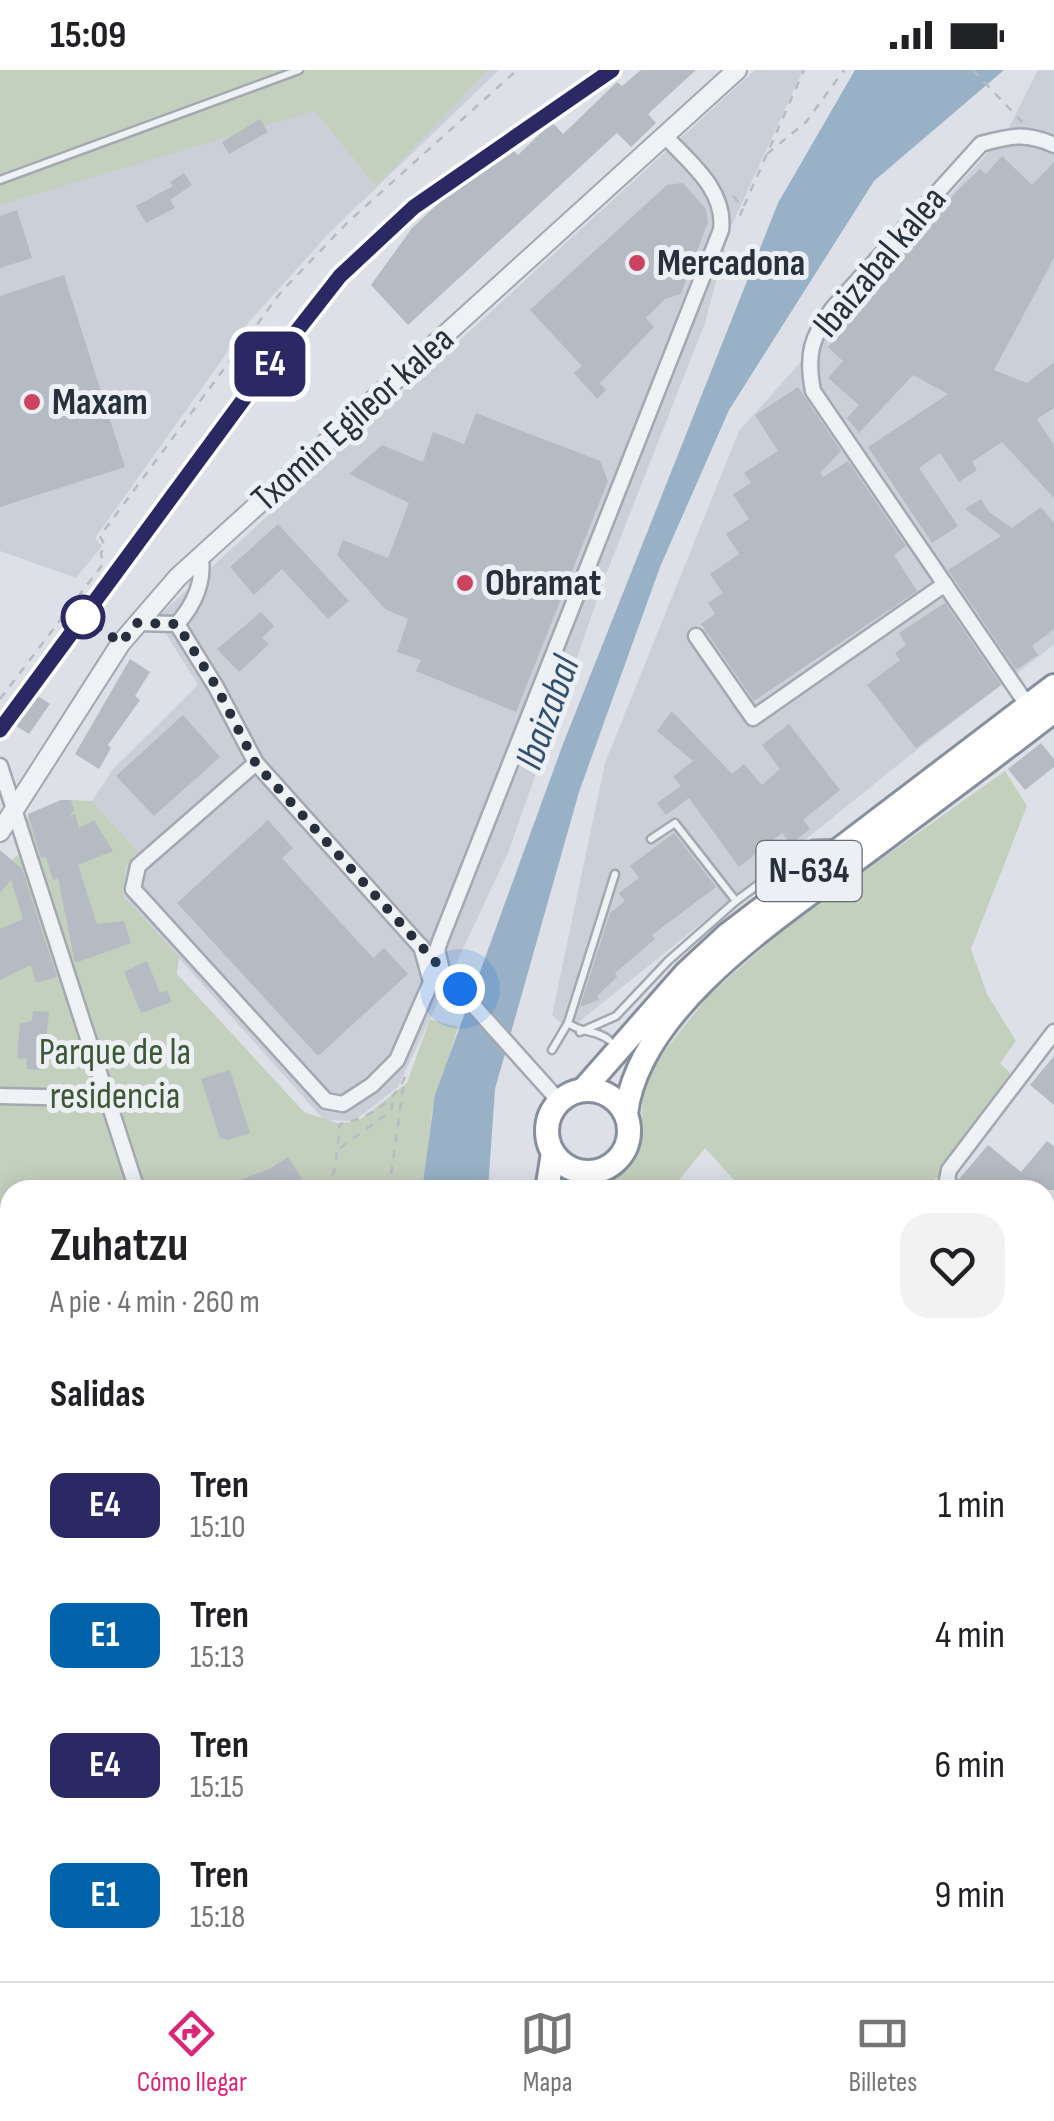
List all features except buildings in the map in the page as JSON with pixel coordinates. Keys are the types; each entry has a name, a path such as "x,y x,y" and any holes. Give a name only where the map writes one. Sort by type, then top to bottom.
{"highway":[{"name":"N-634","path":"560,1102 593,1082 706,953 1054,686"},
{"name":"N-634","path":"585,1180 615,1163 624,1152 633,1079 645,1055 720,968 1054,712"},
{"path":"593,1082 626,1114"},
{"path":"548,1180 552,1153 547,1125 560,1102"},
{"name":"N-634","path":"552,1153 579,1180"}],"street":[{"name":"Txomin Egileor kalea","path":"0,832 137,623 201,558 738,70"},
{"name":"Ibaizabal kalea","path":"1028,706 813,391 808,364 812,336 980,144 1014,134 1034,135"},
{"path":"1034,135 1054,145"},
{"path":"442,970 437,950 720,230 721,204 666,136"},
{"path":"177,624 193,603 202,570 201,558"},
{"path":"696,636 753,718 945,584"},
{"path":"137,623 177,624"},
{"path":"177,624 216,686 256,764 560,1102"},
{"path":"256,764 138,866 133,889 142,901 326,1101 342,1104 387,1072 397,1060 431,982 442,970"},
{"path":"0,766 134,1180"},
{"path":"424,951 446,927"},
{"path":"424,951 431,982"},
{"path":"947,1180 948,1170 1054,1032"},
{"path":"0,1096 82,1098 106,1091"}],"lane":[{"path":"0,180 299,70"},
{"path":"651,839 675,823 736,902"},
{"path":"580,1032 616,1016 668,961 736,902 813,844 847,842"},
{"path":"552,1050 568,1022 615,874"},
{"path":"593,1082 616,1016"},
{"path":"568,1022 580,1032 602,1034 609,1040"}],"path":[{"path":"0,699 103,564 101,553 105,546 100,536 281,292 348,222 517,70"},
{"path":"743,208 804,70"},
{"path":"766,155 806,122 844,70"},
{"path":"973,70 1034,135"},
{"path":"390,1180 404,1080"},
{"path":"328,1180 338,1149 340,1124 362,1119 396,1092 392,1111 338,1149"}],"shaded area":[{"path":"0,70 499,70 329,233 249,322 95,538 102,546 76,578 0,551"},
{"path":"755,70 803,70 730,229 705,323 607,572 508,853 398,1087 354,1121 324,1120 123,896 126,866 138,851 92,801 113,769 198,685 156,618"},
{"path":"1038,70 1054,70 1054,645 909,756 569,1030 552,1015 605,763 739,431 1007,131"}],"green space":[{"path":"0,70 488,70 376,186 315,111 0,205"},
{"path":"1005,771 1027,806 971,949 987,994 1016,1041 1000,1063 1011,1074 1010,1082 934,1180 734,1180 705,1148 679,1180 607,1180 632,1158 640,1136 645,1076 709,995 790,924"},
{"name":"Parque de la residencia","path":"71,800 92,801 138,851 126,866 123,896 179,957 177,974 304,1112 340,1124 361,1119 407,1083 430,1019 458,1027 432,1113 424,1180 0,1180 0,869 22,852 28,814"}],"water":[{"path":"855,70 1004,70 874,181 729,410 660,567 579,792 495,1089 489,1180 423,1180 435,1095 563,744 778,203"}],"railway":[{"path":"0,730 246,395 341,275 414,207 612,70"}],"train":[{"name":"E4","path":"0,730 246,396 340,276 414,207 612,70"}],"place":[{"name":"Mercadona","path":"637,263"},
{"name":"Maxam","path":"32,402"},
{"name":"Obramat","path":"465,583"}],"route":[{"path":"83,617 121,643 137,623 177,624 216,686 256,764 460,989"}],"water label":[{"name":"Ibaizabal","path":"548,713"}]}
